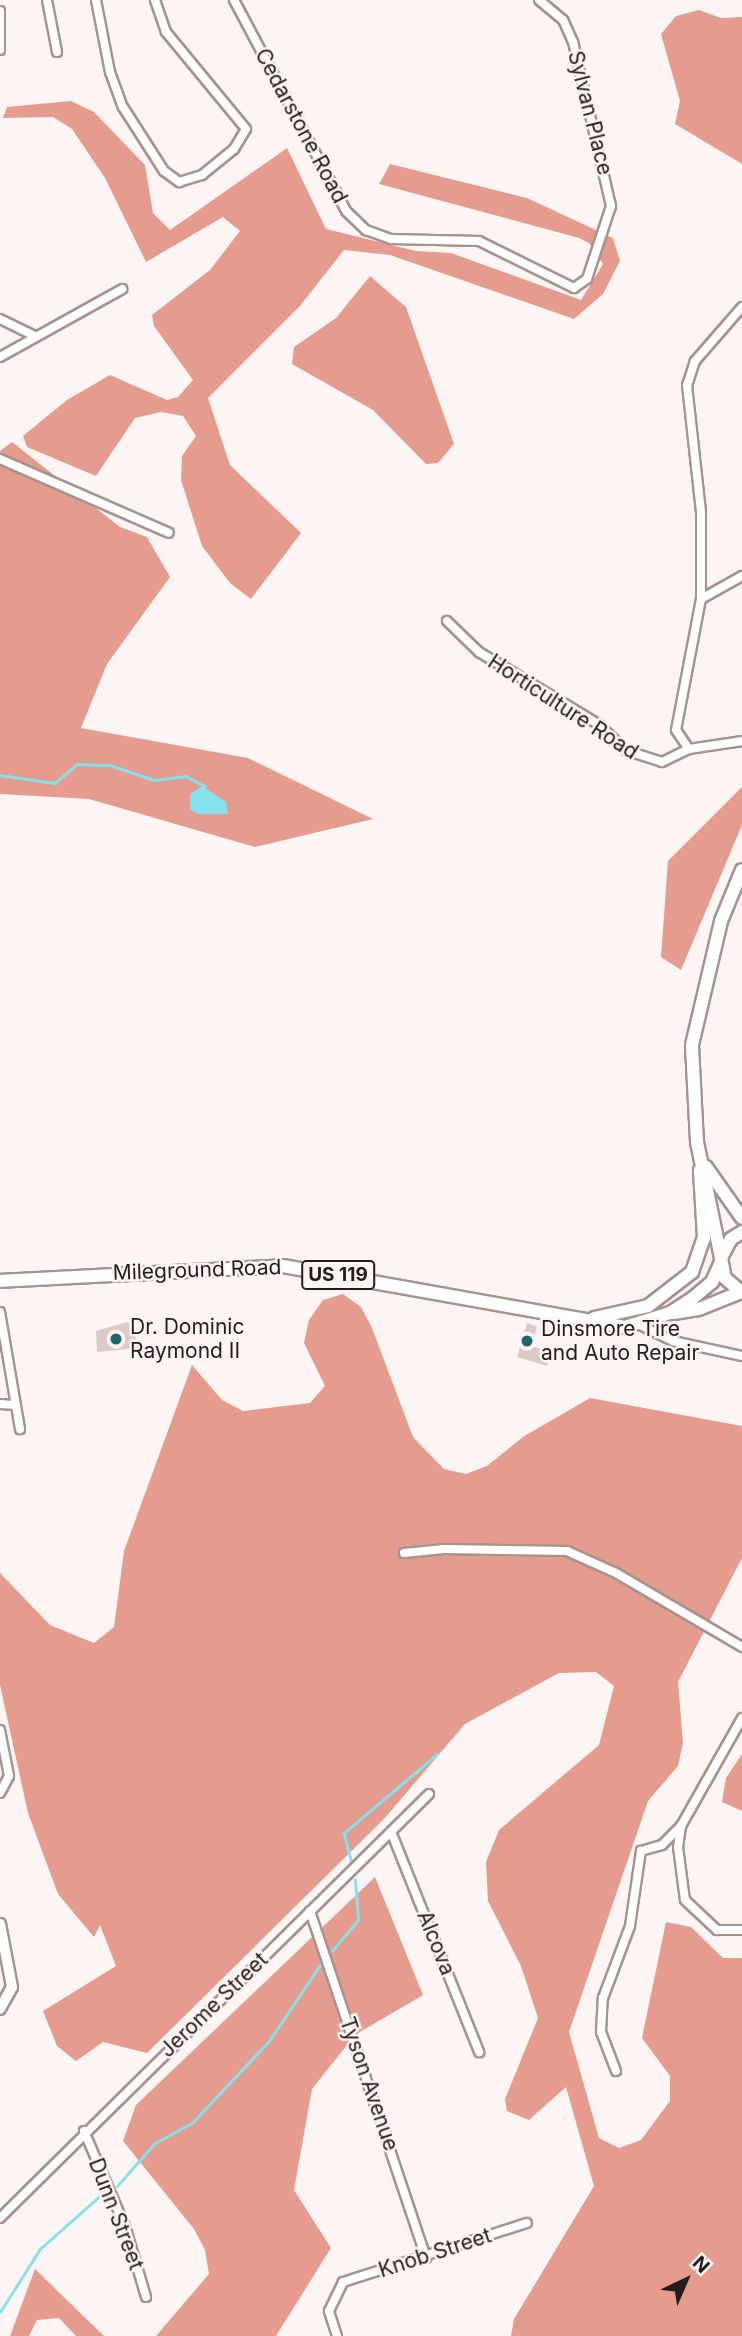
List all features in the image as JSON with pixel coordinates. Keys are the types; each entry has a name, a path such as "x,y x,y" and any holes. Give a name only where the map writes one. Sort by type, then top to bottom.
{"main road":[{"path":"741,1293 725,1278 700,1159 690,1082 692,1045 721,921 742,870"},
{"path":"700,1159 742,1218"},
{"path":"567,1319 648,1306 692,1272 704,1238 700,1159"},
{"name":"Mileground Road","path":"670,1313 712,1282 730,1239 742,1232"},
{"name":"Mileground Road","path":"0,1281 283,1266 567,1319 640,1325 670,1313 699,1309 741,1293"}],"street":[{"path":"47,0 57,52"},
{"path":"96,0 123,107 164,171 179,182 202,175 234,149 246,129 166,33 155,0"},
{"name":"Cedarstone Road","path":"234,0 346,211 366,230 391,239 479,241 574,288 587,279 611,206"},
{"name":"Sylvan Place","path":"539,0 563,20 595,127 611,206"},
{"path":"0,10 0,50"},
{"path":"0,357 122,289"},
{"path":"689,749 676,730 701,600 701,512 687,386 695,361 742,307"},
{"path":"0,319 35,336"},
{"path":"0,459 169,533"},
{"path":"701,600 742,576"},
{"name":"Horticulture Road","path":"447,621 479,653 598,724 625,750 662,762 689,749 742,741"},
{"path":"0,1312 20,1429"},
{"name":"Mileground Road","path":"640,1325 666,1339 742,1356"},
{"path":"0,1404 16,1405"},
{"path":"404,1553 444,1549 567,1551 616,1573 742,1647"},
{"path":"616,2071 601,2032 603,1998 630,1926 640,1851 662,1845 681,1826 742,1718"},
{"path":"0,1730 9,1776 0,1793"},
{"name":"Jerome Street","path":"0,2218 84,2131 392,1834 429,1794"},
{"path":"681,1826 678,1846 685,1900 717,1930 742,1930"},
{"name":"Alcova","path":"392,1834 479,2052"},
{"name":"Tyson Avenue","path":"310,1911 426,2258"},
{"path":"0,1924 12,1987 8,1999 0,2009"},
{"name":"Dunn Street","path":"84,2131 125,2226 146,2297"},
{"name":"Knob Street","path":"337,2336 330,2311 343,2282 426,2258 527,2223"}],"shaded area":[{"path":"699,10 721,18 742,17 742,164 675,124 680,101 661,34 676,16"},
{"path":"71,101 94,112 145,165 153,213 170,230 287,148 326,229 416,251 451,253 581,300 603,264 589,243 579,238 379,184 390,164 527,198 613,238 620,261 603,294 574,319 390,255 344,250 300,306 208,398 230,465 301,533 251,599 230,583 202,546 181,480 182,456 196,436 183,416 161,412 135,418 96,476 27,447 23,436 67,400 110,375 167,400 178,397 193,380 154,326 152,315 210,270 240,231 223,217 146,262 105,178 72,129 53,117 3,118 7,107"},
{"path":"370,276 406,307 454,444 438,463 426,464 373,410 292,364 294,347 336,318"},
{"path":"12,442 120,527 147,537 170,577 107,664 81,728 248,758 373,819 255,847 89,799 0,794 0,451"},
{"path":"742,787 742,825 681,970 661,957 668,861"},
{"path":"343,1294 361,1307 372,1328 413,1437 444,1469 466,1474 487,1466 523,1437 590,1398 742,1426 742,1558 678,1682 683,1743 678,1766 648,1801 569,2032 599,2138 619,2148 641,2140 670,2101 670,2076 642,2038 666,1922 691,1927 723,1958 742,1958 742,2336 511,2336 514,2319 594,2186 566,2087 529,2120 507,2111 505,2099 538,2018 521,1966 488,1901 486,1862 499,1830 599,1745 614,1686 596,1672 559,1673 465,1724 384,1819 147,2053 103,2042 76,2061 57,2046 43,2011 116,1966 100,1925 94,1937 58,1894 28,1813 0,1685 0,1573 50,1625 94,1643 114,1627 124,1551 192,1365 222,1400 243,1411 310,1403 325,1386 304,1343 309,1320 323,1300"},
{"path":"742,1754 742,1811 722,1802 726,1778"},
{"path":"375,1877 423,1995 355,2035 312,2089 294,2190 331,2248 276,2336 156,2336 209,2274 205,2250 194,2229 123,2141 136,2105"},
{"path":"35,2269 104,2336 76,2336 59,2318 37,2320 29,2336 10,2336"}],"water":[{"path":"202,786 226,802 228,814 198,814 190,809 190,794"}],"building":[{"name":"Dr. Dominic Raymond II","path":"127,1322 134,1324 137,1348 97,1352 96,1331"},
{"name":"Dinsmore Tire and Auto Repair","path":"527,1323 537,1327 531,1346 551,1352 547,1366 517,1357"}],"waterway":[{"path":"0,775 55,783 77,764 110,765 154,780 186,776 205,786"},
{"path":"351,1862 344,1833 437,1754"},
{"path":"332,1951 358,1920 355,1880"},
{"path":"117,2186 155,2143 192,2123 269,2041 320,1965"},
{"path":"0,2312 40,2249 103,2193"}],"place":[{"name":"Dr. Dominic Raymond II","path":"116,1339"},
{"name":"Dinsmore Tire and Auto Repair","path":"527,1341"}]}
